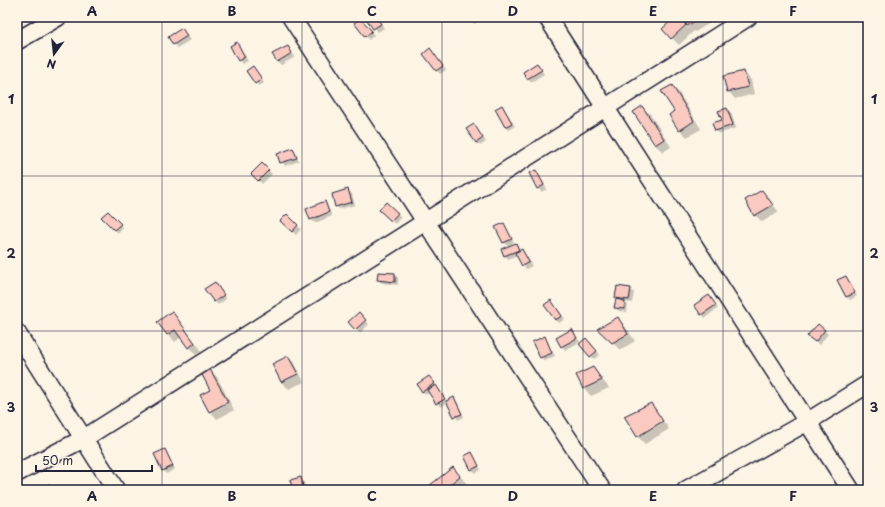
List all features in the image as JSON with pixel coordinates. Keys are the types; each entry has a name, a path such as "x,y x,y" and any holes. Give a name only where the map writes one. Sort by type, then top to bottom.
{"street":[{"path":"17,41 58,17"},
{"path":"291,17 602,490"},
{"path":"547,17 851,490"},
{"path":"17,473 83,439 748,17"},
{"path":"17,333 116,490"},
{"path":"686,490 807,422 868,384"}],"building":[{"path":"365,17 377,17 381,24 373,29"},
{"path":"463,17 474,17 471,22"},
{"path":"675,17 679,17 686,25 671,39 662,29"},
{"path":"682,17 701,17 687,26"},
{"path":"360,18 372,31 365,37 354,23"},
{"path":"182,28 187,36 173,45 168,37"},
{"path":"237,42 245,57 238,61 230,46"},
{"path":"288,46 292,53 277,62 272,54"},
{"path":"430,48 443,66 436,71 423,54"},
{"path":"537,63 542,70 527,79 523,72"},
{"path":"253,66 262,79 255,84 246,71"},
{"path":"744,71 748,87 727,92 723,76"},
{"path":"672,85 694,121 679,131 669,115 674,111 661,91"},
{"path":"502,105 512,123 505,127 495,109"},
{"path":"642,106 664,139 655,145 633,112"},
{"path":"727,108 733,125 715,131 712,123 722,120 718,111"},
{"path":"474,124 483,138 476,143 466,129"},
{"path":"293,148 297,158 280,163 277,154"},
{"path":"262,163 269,170 258,181 251,174"},
{"path":"536,170 544,185 537,189 529,173"},
{"path":"348,189 352,202 335,207 332,194"},
{"path":"762,190 773,205 754,216 745,200"},
{"path":"325,201 329,212 310,220 306,209"},
{"path":"386,202 398,213 391,221 379,210"},
{"path":"108,211 121,224 114,230 101,217"},
{"path":"287,214 298,225 292,232 280,221"},
{"path":"504,223 512,239 503,243 495,227"},
{"path":"516,243 519,250 504,256 501,249"},
{"path":"522,249 529,262 522,266 515,253"},
{"path":"378,272 395,273 395,282 377,280"},
{"path":"846,276 855,293 846,297 837,280"},
{"path":"215,282 224,295 214,302 204,289"},
{"path":"617,286 631,288 629,300 615,298"},
{"path":"709,295 716,305 701,315 694,305"},
{"path":"616,299 625,301 624,309 614,308"},
{"path":"551,300 562,316 555,320 544,305"},
{"path":"172,311 195,343 188,348 175,330 167,335 157,322"},
{"path":"359,312 366,320 355,330 348,322"},
{"path":"618,317 628,334 612,343 597,329"},
{"path":"818,324 825,330 815,342 807,336"},
{"path":"572,329 577,338 561,347 556,338"},
{"path":"545,336 552,353 540,358 532,342"},
{"path":"586,338 597,351 590,357 579,344"},
{"path":"288,356 298,374 281,382 272,364"},
{"path":"593,367 602,380 583,389 576,375"},
{"path":"210,369 228,402 209,412 200,395 210,390 201,373"},
{"path":"429,376 435,383 422,392 417,384"},
{"path":"436,385 445,399 436,404 427,390"},
{"path":"454,397 462,414 454,417 446,401"},
{"path":"651,403 663,421 637,437 624,416"},
{"path":"165,449 173,466 162,471 154,454"},
{"path":"472,452 479,466 471,470 464,456"},
{"path":"453,467 460,476 443,490 432,490 429,486"},
{"path":"301,477 303,487 293,490 290,480"},
{"path":"49,484 53,490 41,490"}]}
